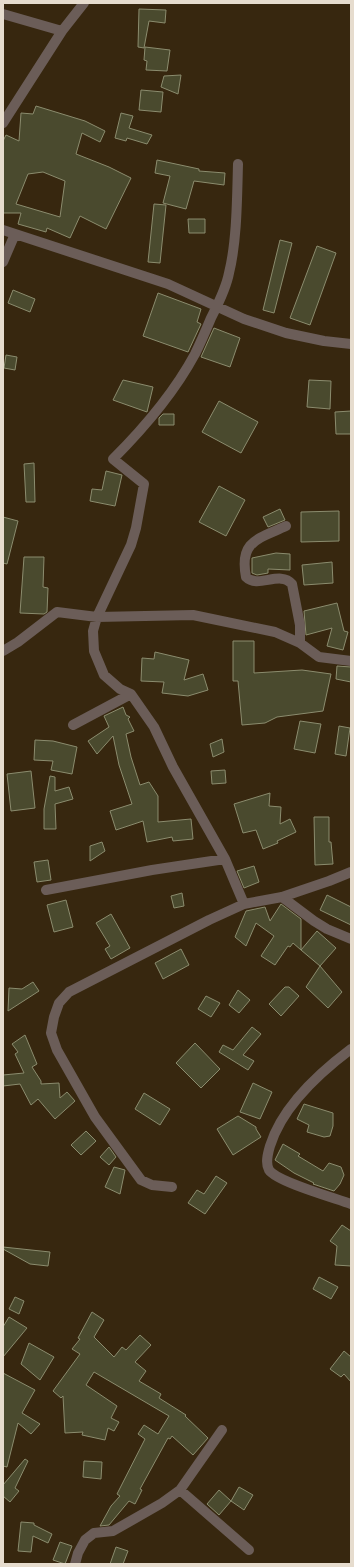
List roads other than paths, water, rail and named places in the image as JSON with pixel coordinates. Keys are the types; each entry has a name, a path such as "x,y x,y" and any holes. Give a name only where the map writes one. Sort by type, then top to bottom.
{"street":[{"path":"3,123 62,31 84,3"},
{"path":"3,14 62,31"},
{"path":"238,164 236,220 231,264 227,283 194,355 176,383 135,437 113,459 144,484 136,528 131,544 97,617 93,631 94,651 104,675 120,689 131,694 154,727 173,767 225,859 244,904"},
{"path":"3,230 168,284 244,319 286,333 324,341 351,344"},
{"path":"3,262 15,234"},
{"path":"286,526 254,542 247,549 244,564 246,577 251,581 282,579 289,581 292,584 300,625 300,643"},
{"path":"3,651 18,642 57,612 97,617 193,614 274,632 300,643 319,657 351,661"},
{"path":"73,725 131,694"},
{"path":"46,890 225,859"},
{"path":"172,1187 152,1185 141,1180 95,1118 57,1050 51,1033 54,1017 59,1003 69,992 209,920 244,904 282,897 351,872"},
{"path":"282,897 314,921 351,939"},
{"path":"351,1048 336,1060 290,1106 274,1132 267,1161 270,1170 277,1176 302,1187 351,1204"},
{"path":"74,1564 85,1540 94,1533 113,1531 180,1490 222,1430"},
{"path":"180,1490 249,1550"}]}
